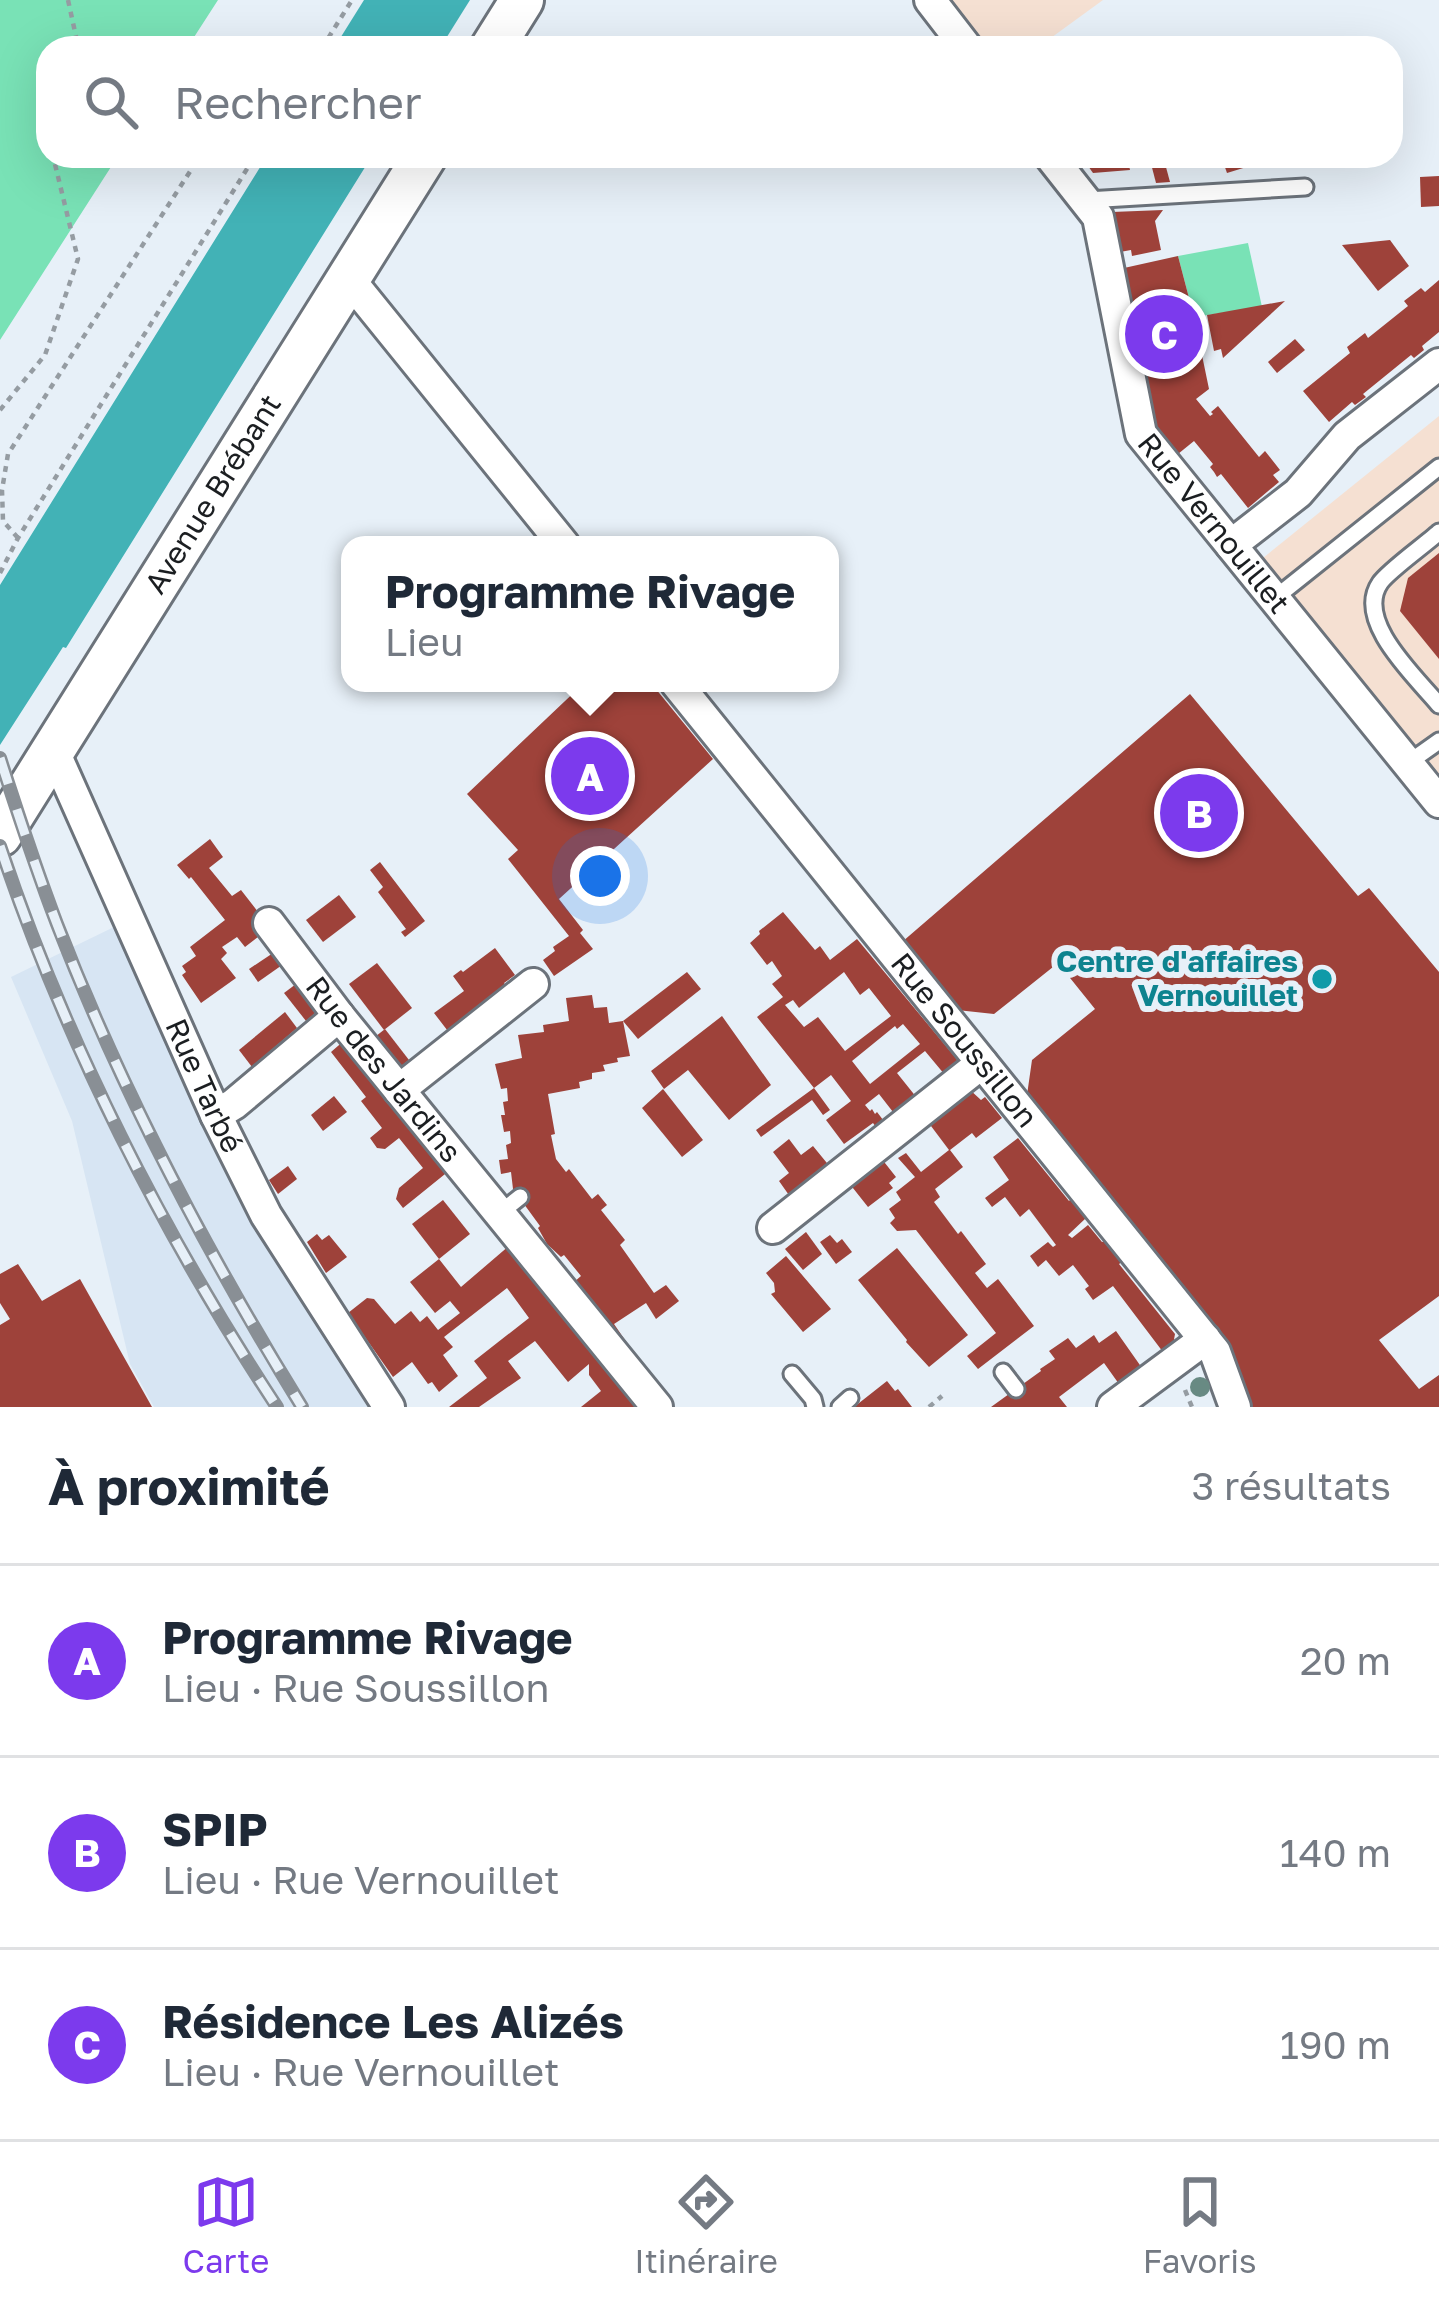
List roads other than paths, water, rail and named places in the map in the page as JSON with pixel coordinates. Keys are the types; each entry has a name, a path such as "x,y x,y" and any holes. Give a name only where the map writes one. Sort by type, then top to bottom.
{"main road":[{"path":"500,36 522,0"},
{"name":"Avenue Brébant","path":"0,835 418,168"}],"street":[{"path":"930,0 958,36"},
{"name":"Rue Vernouillet","path":"1059,168 1098,217 1141,434 1439,802"},
{"path":"349,279 557,536"},
{"path":"1232,545 1298,493 1347,436 1439,364"},
{"name":"Rue Soussillon","path":"683,692 1205,1339 1215,1352 1235,1407"},
{"name":"Rue Tarbé","path":"53,749 216,1115 266,1215 389,1407"},
{"name":"Rue des Jardins","path":"269,923 400,1090 510,1205 657,1407"},
{"path":"400,1090 533,984"},
{"path":"216,1115 339,1016"},
{"path":"773,1228 982,1063"},
{"path":"1112,1407 1205,1339"}],"lane":[{"path":"1084,200 1305,187"},
{"path":"1275,598 1439,467"},
{"path":"1439,532 1379,584 1373,610 1379,631 1439,705"},
{"path":"1408,763 1439,741"},
{"path":"1003,1372 1016,1388"},
{"path":"792,1374 815,1407"}],"water":[{"path":"364,0 470,0 448,36 342,36"},
{"path":"260,168 365,168 66,648 0,745 0,585"}],"railway":[{"path":"0,758 57,924 109,1049 200,1231 302,1407"},
{"path":"0,846 55,992 120,1136 195,1275 277,1407"}],"place":[{"name":"Résidence Les Alizés","path":"1164,334"},
{"name":"Programme Rivage","path":"590,776"},
{"name":"SPIP","path":"1199,813"},
{"name":"Centre d'affaires Vernouillet","path":"1322,979"}]}
